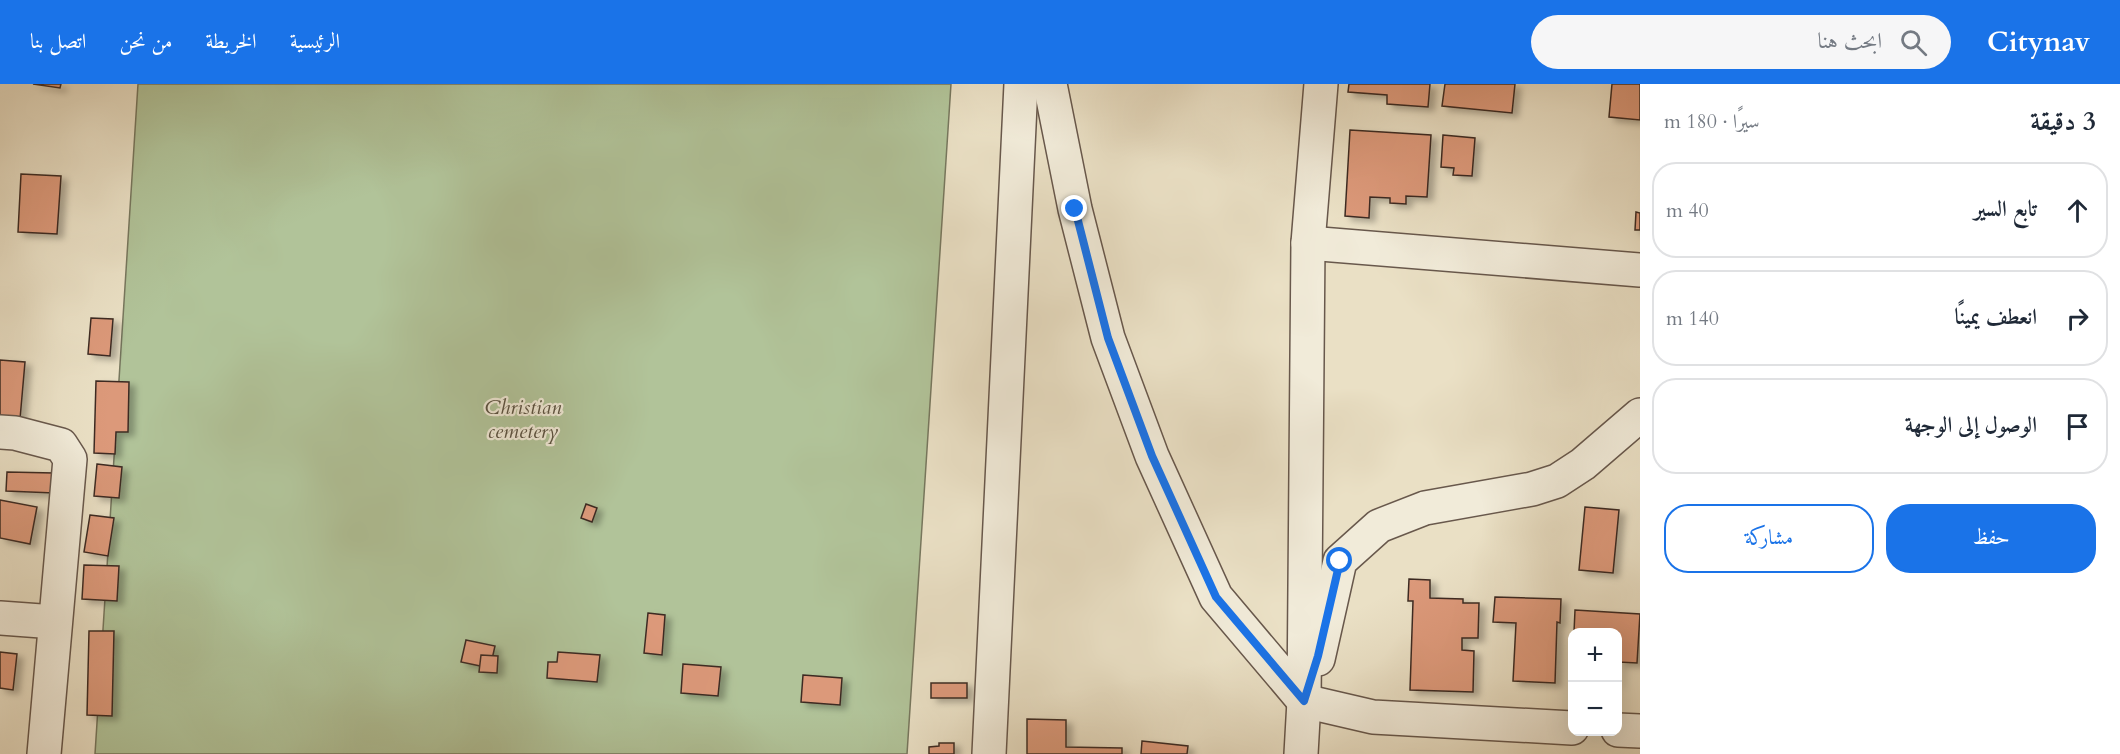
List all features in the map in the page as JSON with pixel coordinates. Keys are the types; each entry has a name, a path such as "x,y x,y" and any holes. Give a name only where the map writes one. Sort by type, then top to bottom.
{"street":[{"path":"989,754 1021,84"},
{"path":"1050,84 1075,209 1108,338 1152,456 1216,597 1304,701 1372,717 1568,728"},
{"path":"1301,754 1304,701 1308,243 1321,84"},
{"path":"1308,243 1640,270"},
{"path":"1304,701 1318,656 1340,561 1379,526 1425,508 1532,489 1557,481 1582,464 1640,415"},
{"path":"0,432 15,433 61,445 70,459 44,754"},
{"path":"0,618 55,622"},
{"path":"1622,730 1640,731"}],"green space":[{"name":"Christian cemetery","path":"138,84 951,84 907,754 95,754"}],"building":[{"path":"33,84 61,84 60,88"},
{"path":"1349,84 1430,84 1428,107 1387,104 1387,95 1348,92"},
{"path":"1445,84 1515,84 1512,113 1442,106"},
{"path":"1612,84 1640,84 1640,120 1609,117"},
{"path":"1350,130 1431,135 1427,197 1406,196 1406,204 1390,203 1390,198 1370,197 1369,218 1345,216"},
{"path":"1443,135 1475,138 1472,176 1453,175 1454,168 1441,167"},
{"path":"21,174 61,176 57,234 18,232"},
{"path":"1636,212 1640,213 1640,230 1635,230"},
{"path":"91,318 113,319 110,356 88,354"},
{"path":"0,360 25,362 20,419 0,417"},
{"path":"96,381 129,382 128,432 116,432 115,454 94,453"},
{"path":"97,464 122,467 119,498 94,496"},
{"path":"7,472 54,473 54,493 6,491"},
{"path":"0,500 37,507 30,544 0,538"},
{"path":"586,504 597,508 592,522 581,518"},
{"path":"1585,507 1619,510 1613,573 1579,570"},
{"path":"90,515 114,518 108,556 84,552"},
{"path":"84,565 119,566 117,601 82,599"},
{"path":"1409,579 1430,580 1430,598 1463,599 1463,603 1479,603 1478,638 1462,638 1462,650 1474,651 1473,692 1410,690 1413,601 1408,601"},
{"path":"1495,597 1561,599 1560,623 1557,622 1555,683 1513,681 1516,623 1493,622"},
{"path":"1575,610 1640,614 1637,663 1622,662 1622,628 1574,628"},
{"path":"648,613 665,615 662,655 644,653"},
{"path":"89,631 114,631 112,716 87,715"},
{"path":"466,640 495,646 490,668 461,662"},
{"path":"0,652 17,654 13,690 0,688"},
{"path":"558,652 600,655 597,682 547,678 548,662 557,662"},
{"path":"481,655 498,656 497,673 479,672"},
{"path":"683,664 721,667 718,696 681,693"},
{"path":"803,675 842,678 840,705 801,702"},
{"path":"931,683 967,683 967,698 931,698"},
{"path":"1027,719 1066,720 1066,747 1122,748 1122,754 1027,754"},
{"path":"1142,741 1188,746 1187,754 1141,754"},
{"path":"939,743 954,743 954,754 929,754 929,747 939,746"}],"route":[{"path":"1075,209 1108,338 1152,456 1216,597 1304,701 1318,656 1340,561"}]}
